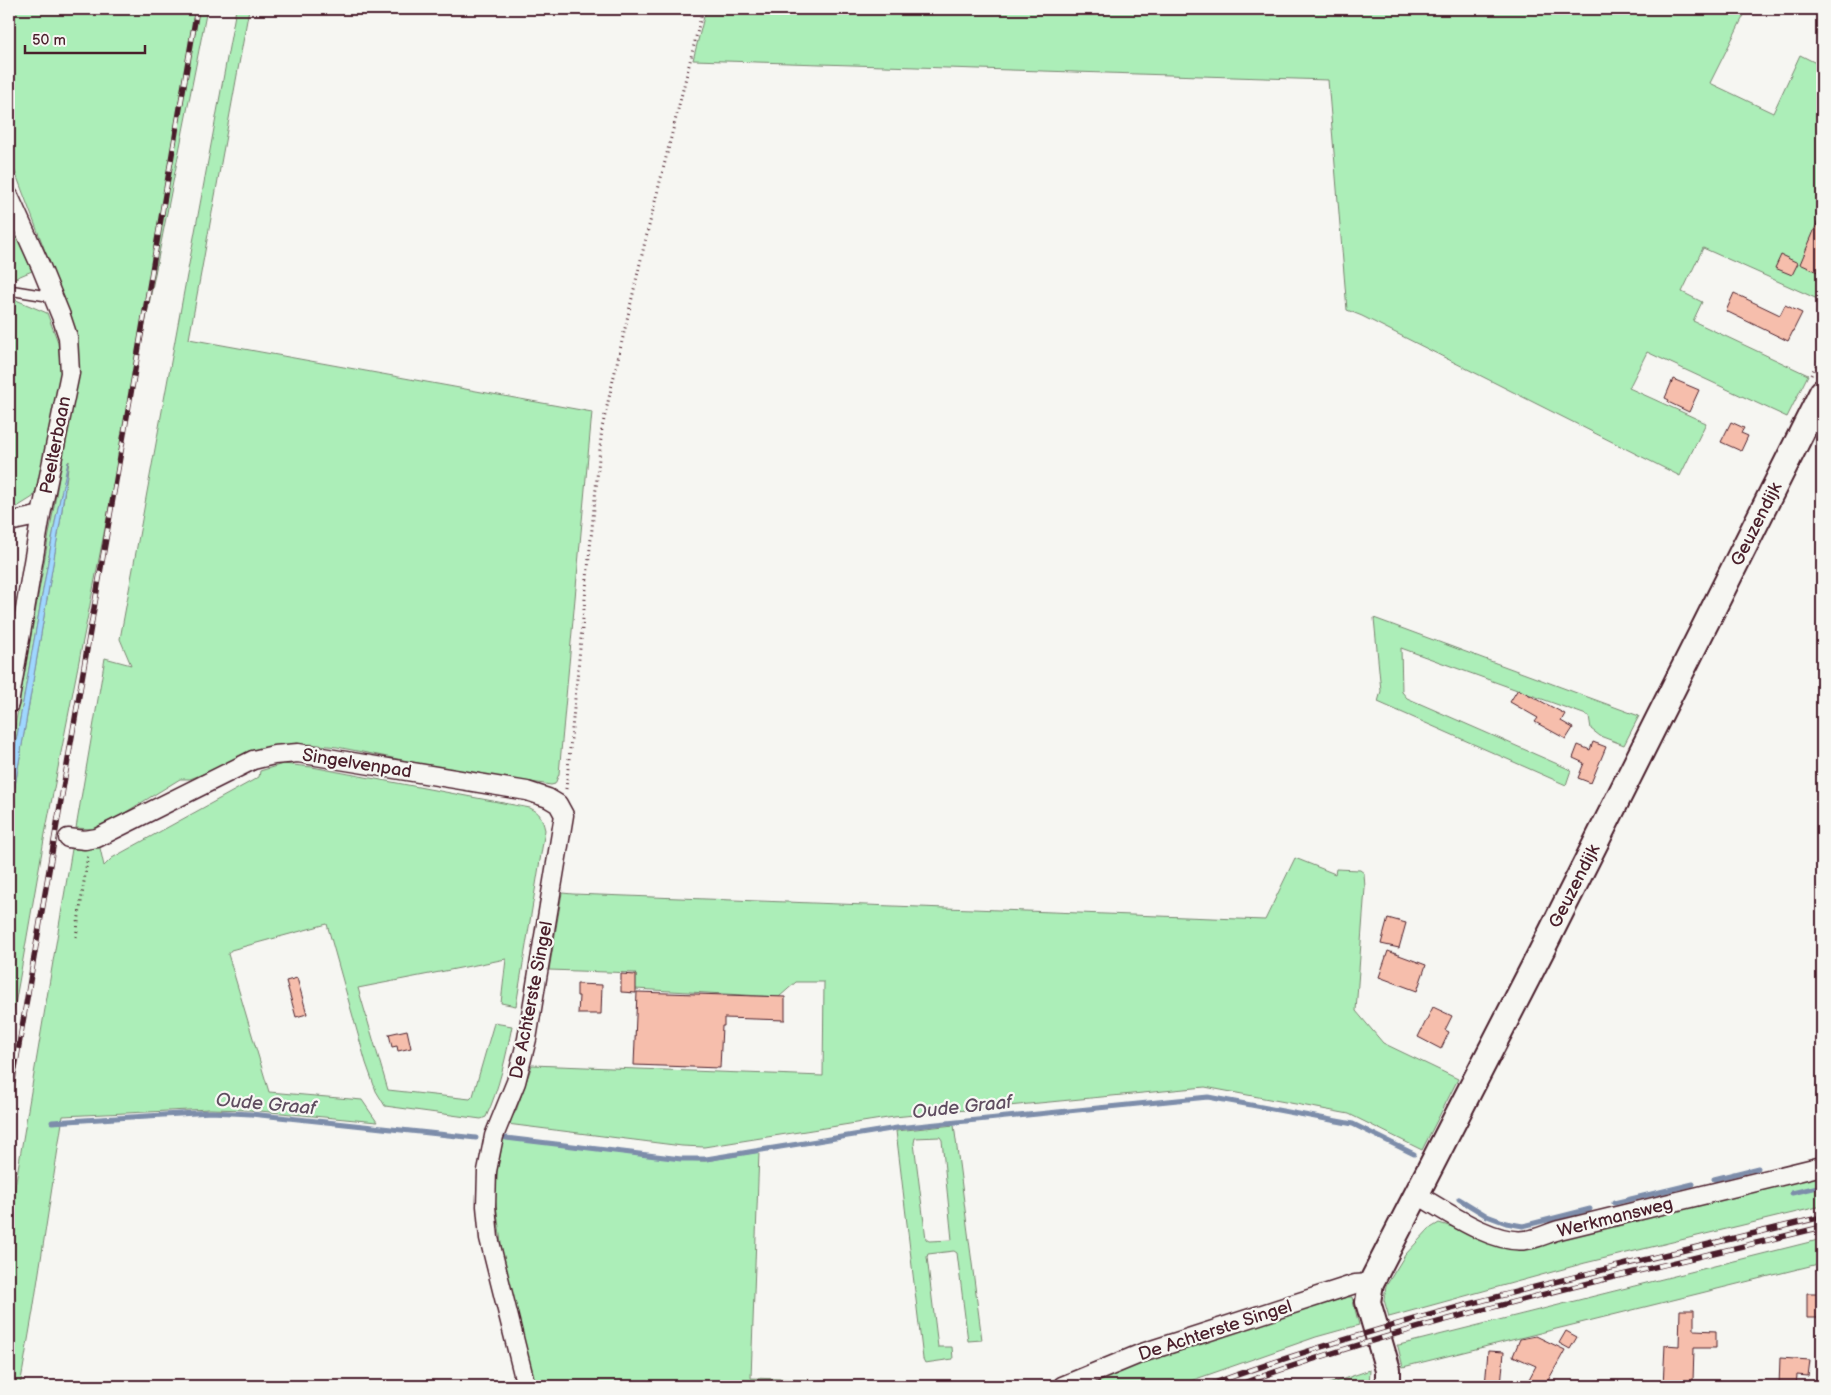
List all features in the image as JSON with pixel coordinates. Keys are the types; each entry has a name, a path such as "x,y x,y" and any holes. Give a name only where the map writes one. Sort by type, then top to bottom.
{"main road":[{"name":"Geuzendijk","path":"1388,1386 1388,1370 1368,1302 1371,1283 1543,948 1822,392"}],"street":[{"name":"Peelterbaan","path":"9,196 54,297 68,337 70,373 41,515 9,704"},
{"path":"9,522 41,515"},
{"name":"Singelvenpad","path":"68,838 91,839 107,834 253,760 274,755 298,753 527,791 548,798 558,804 564,815"},
{"name":"De Achterste Singel","path":"526,1386 489,1238 486,1206 487,1171 494,1136 516,1082 527,1039 564,815"},
{"name":"Werkmansweg","path":"1416,1194 1469,1225 1499,1237 1525,1240 1822,1166"},
{"name":"De Achterste Singel","path":"1062,1386 1142,1353 1355,1284 1371,1283"}],"lane":[{"path":"9,290 54,297"}],"path":[{"path":"564,815 602,428 644,246 703,9"},
{"path":"76,937 91,839"}],"green space":[{"path":"9,9 207,9 45,834 9,1039 9,821 69,461 56,517 9,781 9,760 78,371 77,335 9,156"},
{"path":"236,9 249,9 189,339 592,412 559,774 555,784 551,785 458,771 337,747 311,744 267,749 190,779 180,779 105,825 92,829 76,828 105,658 131,665 120,639"},
{"path":"706,9 1747,9 1710,83 1773,113 1800,55 1822,66 1822,301 1703,248 1682,292 1702,302 1693,321 1808,375 1787,417 1647,352 1629,388 1706,423 1680,476 1347,310 1328,80 693,60"},
{"path":"9,218 32,271 13,279 9,278"},
{"path":"9,297 47,313 58,342 61,371 39,483 33,497 9,512"},
{"path":"1374,618 1639,716 1624,745 1600,736 1591,729 1589,716 1401,648 1402,692 1407,698 1571,770 1566,785 1378,702 1381,691"},
{"path":"283,764 312,767 530,808 540,816 545,830 516,1006 501,1003 506,959 358,988 388,1090 470,1099 473,1096 494,1023 512,1026 505,1061 491,1106 486,1117 481,1119 385,1106 376,1091 366,1063 327,924 231,950 228,954 269,1092 362,1100 377,1122 249,1110 210,1109 63,1116 20,1386 9,1386 9,1222 72,849 100,848 104,866 112,858 259,777 260,771"},
{"path":"1295,858 1335,874 1336,869 1360,870 1364,873 1365,888 1356,1011 1383,1043 1458,1079 1422,1150 1349,1114 1205,1087 894,1117 704,1147 682,1146 507,1124 516,1111 532,1065 823,1076 824,982 796,982 779,997 635,989 635,973 549,970 562,893 1265,920"},
{"path":"954,1125 982,1340 968,1341 957,1253 954,1251 928,1254 938,1347 952,1347 953,1359 925,1363 923,1359 896,1131","holes":["940,1137 942,1140 952,1240 929,1241 926,1239 914,1143 915,1138"]},
{"path":"503,1139 680,1160 705,1161 759,1152 751,1378 809,1380 809,1386 534,1386 505,1273 494,1189"},
{"path":"1822,1173 1822,1206 1585,1263 1389,1317 1384,1300 1386,1286 1405,1255 1429,1229 1439,1223 1469,1232 1498,1244"},
{"path":"1822,1239 1822,1263 1403,1367 1397,1345"},
{"path":"1352,1297 1359,1325 1316,1337 1176,1386 1083,1386 1181,1349"},
{"path":"1370,1370 1369,1386 1323,1386"}],"water":[{"path":"68,462 61,517 9,821 9,781 56,517"}],"building":[{"path":"1822,212 1822,274 1800,264"},
{"path":"1781,255 1798,263 1792,275 1775,268"},
{"path":"1734,293 1780,315 1785,305 1802,313 1788,341 1726,311"},
{"path":"1673,379 1699,390 1689,412 1668,402 1669,400 1665,398"},
{"path":"1731,422 1744,428 1741,433 1748,436 1741,451 1721,442"},
{"path":"1518,689 1565,714 1561,721 1573,728 1566,739 1535,722 1538,718 1510,702"},
{"path":"1593,742 1606,747 1591,783 1578,778 1584,763 1573,758 1578,745 1590,750"},
{"path":"1388,918 1406,923 1399,948 1381,944"},
{"path":"1388,951 1426,965 1417,991 1379,977"},
{"path":"621,974 636,975 636,993 621,992"},
{"path":"297,978 307,1014 296,1017 286,981"},
{"path":"577,984 602,985 601,1014 578,1014 579,996 577,996"},
{"path":"637,992 785,997 785,1020 724,1018 720,1068 634,1065"},
{"path":"1433,1007 1452,1016 1445,1030 1449,1032 1441,1049 1418,1037"},
{"path":"407,1030 411,1048 398,1051 397,1046 392,1047 389,1034"},
{"path":"1807,1293 1822,1293 1822,1318 1807,1318"},
{"path":"1680,1310 1694,1310 1694,1330 1716,1331 1716,1348 1694,1348 1693,1381 1680,1381 1680,1386 1663,1386 1665,1345 1679,1346"},
{"path":"1566,1331 1577,1337 1570,1349 1559,1343"},
{"path":"1536,1336 1565,1350 1545,1386 1538,1386 1528,1381 1536,1366 1513,1356 1520,1339"},
{"path":"1488,1351 1504,1352 1501,1386 1485,1386"},
{"path":"1780,1358 1810,1360 1808,1376 1797,1375 1796,1386 1779,1386"}],"waterway":[{"name":"Oude Graaf","path":"506,1138 681,1159 706,1159 897,1128 1208,1097 1353,1124 1414,1154"},
{"name":"Oude Graaf","path":"52,1122 211,1112 251,1114 476,1138"},
{"name":"Oude Graaf","path":"1714,1179 1758,1168"},
{"name":"Oude Graaf","path":"1614,1203 1693,1184"},
{"name":"Oude Graaf","path":"1792,1193 1822,1186"},
{"name":"Oude Graaf","path":"1459,1199 1487,1216 1506,1223 1523,1226 1590,1209"}],"railway":[{"path":"9,1103 197,9"},
{"path":"1206,1386 1281,1360 1434,1314 1589,1273 1822,1217"},
{"path":"1235,1386 1307,1361 1453,1318 1600,1280 1822,1227"}]}
